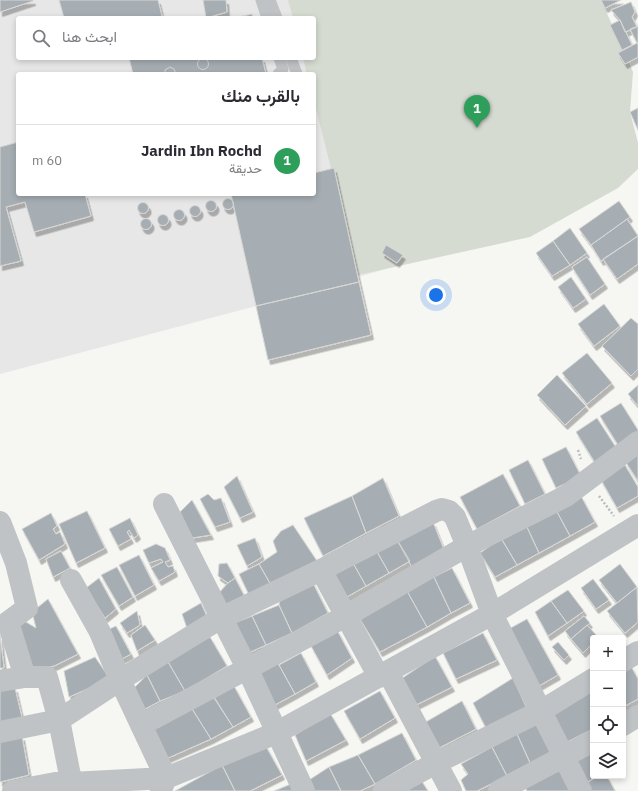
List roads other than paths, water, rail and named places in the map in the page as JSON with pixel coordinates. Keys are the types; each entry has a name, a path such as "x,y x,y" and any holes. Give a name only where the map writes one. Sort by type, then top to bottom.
{"street":[{"path":"141,724 346,616 467,546 566,496 638,442"},
{"path":"164,504 247,668 304,791"},
{"path":"0,732 59,720 120,680 221,618 442,509 449,511 455,517 492,614 581,791"},
{"path":"0,522 8,565 28,608 4,622 26,677"},
{"path":"13,791 66,781 72,787 163,784 276,733 492,614 638,525"},
{"path":"321,570 346,616 384,674 451,791"},
{"path":"71,580 100,632 120,680 141,724 163,784"},
{"path":"626,659 638,652"},
{"path":"0,681 26,677 47,677 59,720 72,787"},
{"path":"384,791 436,763 541,711 590,681"},
{"path":"626,723 638,716"},
{"path":"499,791 590,743"}],"lane":[{"path":"261,0 266,16"},
{"path":"270,0 276,16"},
{"path":"280,60 283,69 280,72"},
{"path":"292,60 296,72"}],"place":[{"name":"Jardin Ibn Rochd","path":"477,128"}]}
